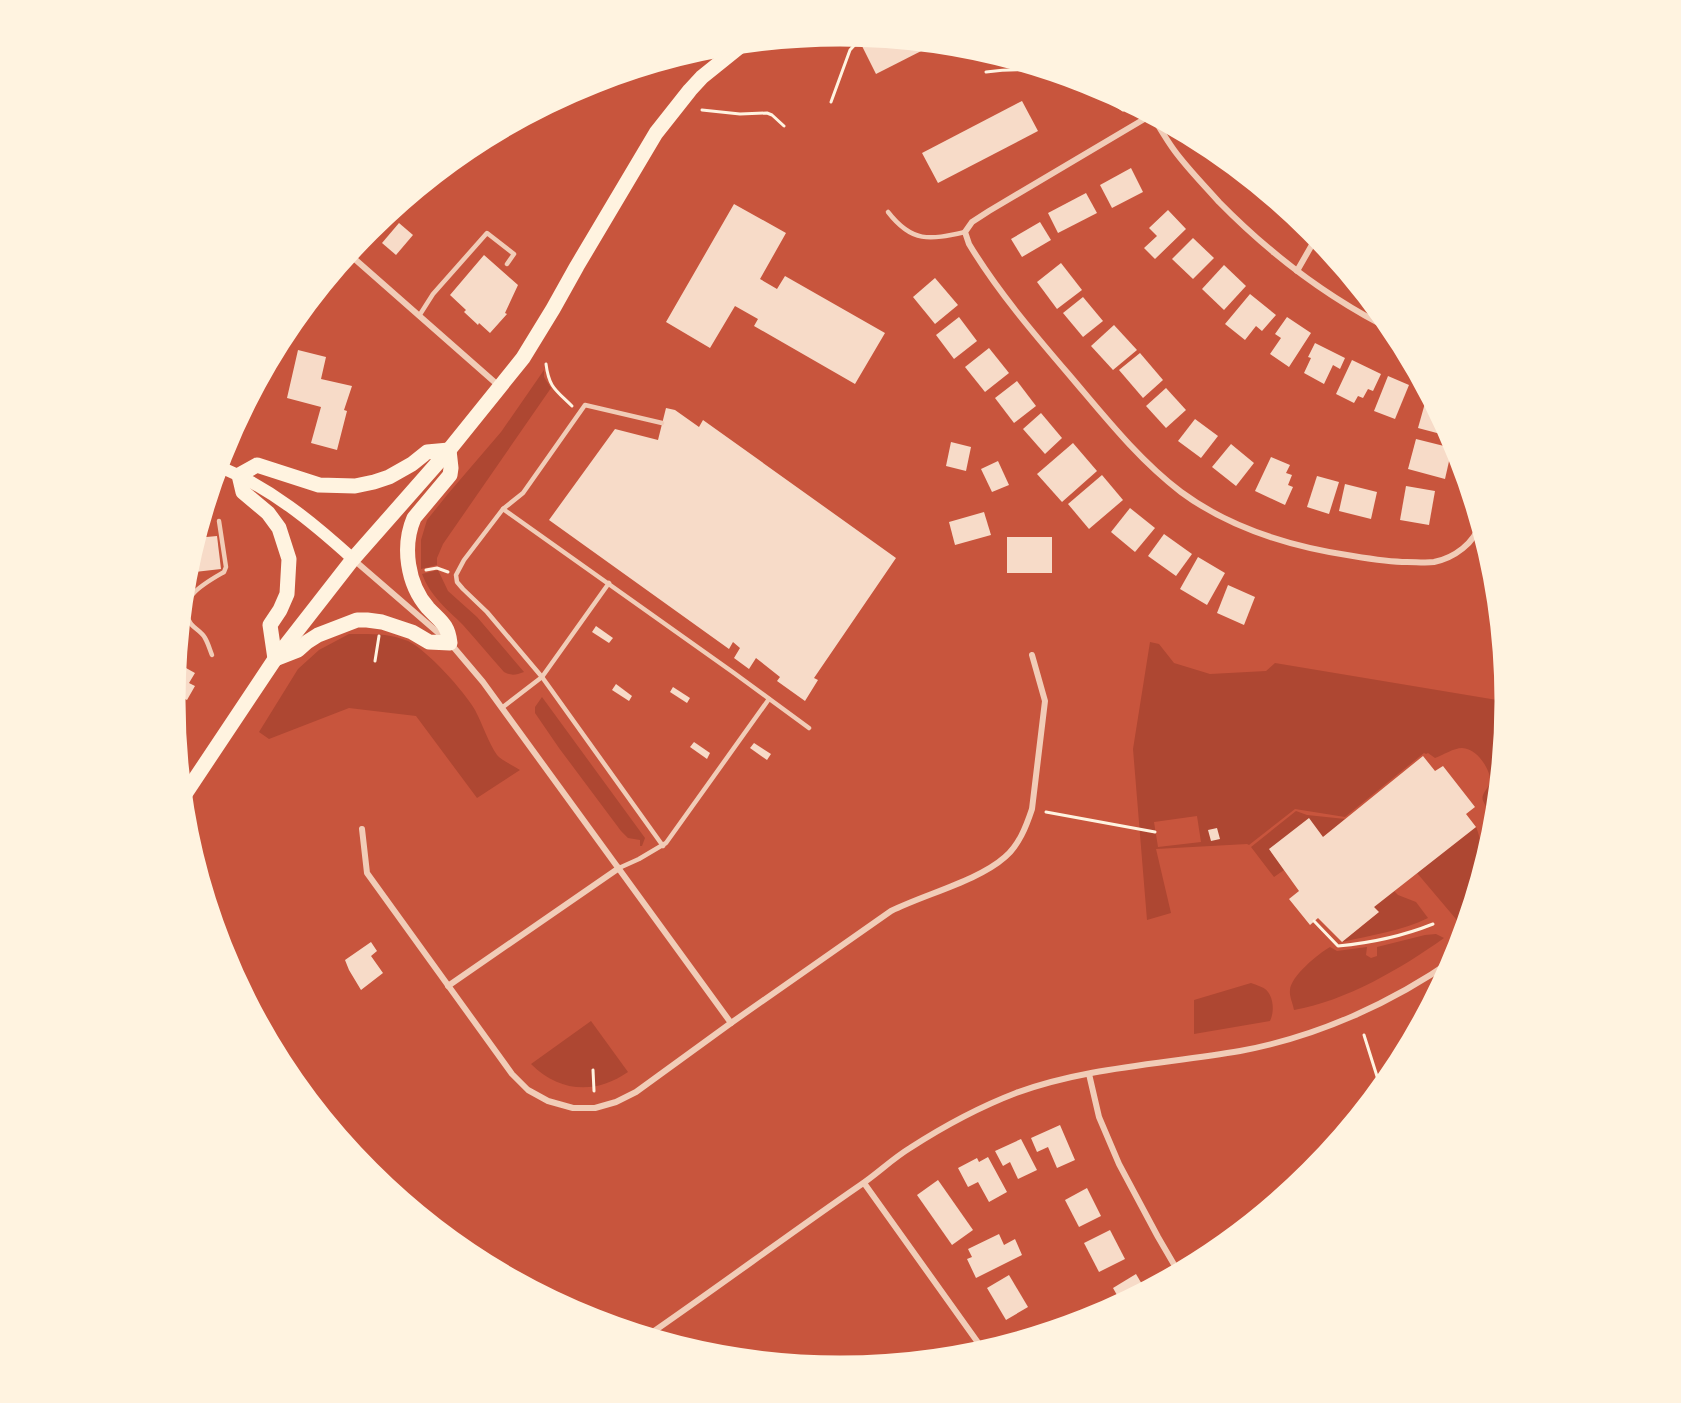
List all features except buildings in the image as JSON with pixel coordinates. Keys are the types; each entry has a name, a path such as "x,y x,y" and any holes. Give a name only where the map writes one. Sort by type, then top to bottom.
{"main road":[{"path":"190,787 275,659 353,559 449,450 523,358 656,133 696,83 730,55"},
{"path":"239,475 257,465 319,485 355,486 389,477 427,452 449,450"},
{"path":"275,659 298,650 318,635 357,620 382,622 400,627 429,642 450,643 446,627 418,595 409,566 407,544 414,518 450,475 449,450"},
{"path":"227,470 264,488 320,528 353,559"},
{"path":"239,475 243,492 268,513 279,528 289,559 287,594 270,625 275,659"}],"street":[{"path":"1143,120 983,214 972,222 965,232 979,260 1018,314 1123,437 1152,466 1180,491 1209,510 1241,526 1321,552 1402,562 1434,562 1449,557 1472,540 1475,534"},
{"path":"1160,128 1200,181 1236,219 1297,271 1350,308 1374,321"},
{"path":"1297,271 1312,245"},
{"path":"355,260 500,387"},
{"path":"353,559 450,643 503,707 575,810 731,1023"},
{"path":"362,829 367,873 512,1074 528,1090 548,1101 573,1108 595,1107 616,1102 636,1092 891,911 966,880 1005,857 1018,842 1032,809 1045,701 1032,655"},
{"path":"448,986 619,868"},
{"path":"654,1331 912,1147 979,1110 1016,1094 1053,1082 1121,1068 1241,1050 1289,1038 1385,1002 1439,970"},
{"path":"1089,1074 1099,1117 1119,1164 1175,1266"},
{"path":"864,1183 978,1343"}],"lane":[{"path":"888,212 894,220 914,235 927,238 965,232"},
{"path":"419,316 433,294 487,233 514,254 507,264"},
{"path":"662,423 585,405 523,493 503,508 464,560 456,575 463,589 487,612 542,677 663,846"},
{"path":"503,508 809,728"},
{"path":"194,591 224,572 226,567 219,521"},
{"path":"503,707 542,677 609,583"},
{"path":"189,621 204,636 212,655"},
{"path":"619,868 663,846 770,699"}],"path":[{"path":"831,102 850,50 854,45"},
{"path":"986,72 1017,69"},
{"path":"702,110 740,114 767,113 784,126"},
{"path":"546,364 552,387 579,413"},
{"path":"418,572 437,568 456,575"},
{"path":"375,661 380,628"},
{"path":"1046,812 1155,832"},
{"path":"1314,921 1338,946 1413,932 1433,924"},
{"path":"1364,1035 1378,1078"},
{"path":"593,1070 594,1091"}],"shaded area":[{"path":"544,370 544,377 551,388 443,544 437,558 437,565 421,569 421,540 427,520 501,432"},
{"path":"438,570 448,591 477,617 524,672 514,675 504,672 434,596 422,574"},
{"path":"349,634 394,637 408,641 425,653 470,702 497,755 520,770 477,798 416,716 349,708 269,739 259,732 298,669 319,650"},
{"path":"1150,642 1159,644 1174,663 1210,674 1266,671 1275,663 1497,700 1496,744 1491,787 1487,810 1483,797 1491,783 1488,772 1478,756 1462,748 1435,758 1424,753 1345,817 1295,809 1249,845 1156,849 1171,913 1147,920 1133,749","holes":["1197,816 1201,842 1158,847 1154,822"]},
{"path":"542,697 645,838 642,846 640,846 640,840 628,838 621,831 535,713 535,707"},
{"path":"1296,811 1307,815 1345,819 1323,837 1270,850 1284,870 1274,877 1251,847"},
{"path":"1476,827 1481,844 1459,922 1417,873"},
{"path":"1394,891 1416,902 1428,918 1397,929 1342,942 1379,912 1374,907"},
{"path":"1436,934 1444,938 1392,972 1333,999 1294,1010 1290,990 1295,978 1330,947 1337,951 1367,947 1366,955 1371,958 1377,956 1377,947"},
{"path":"1251,983 1267,990 1270,995 1273,1007 1270,1021 1194,1034 1194,1000"},
{"path":"591,1021 628,1072 603,1084 578,1087 553,1080 531,1064"}]}
